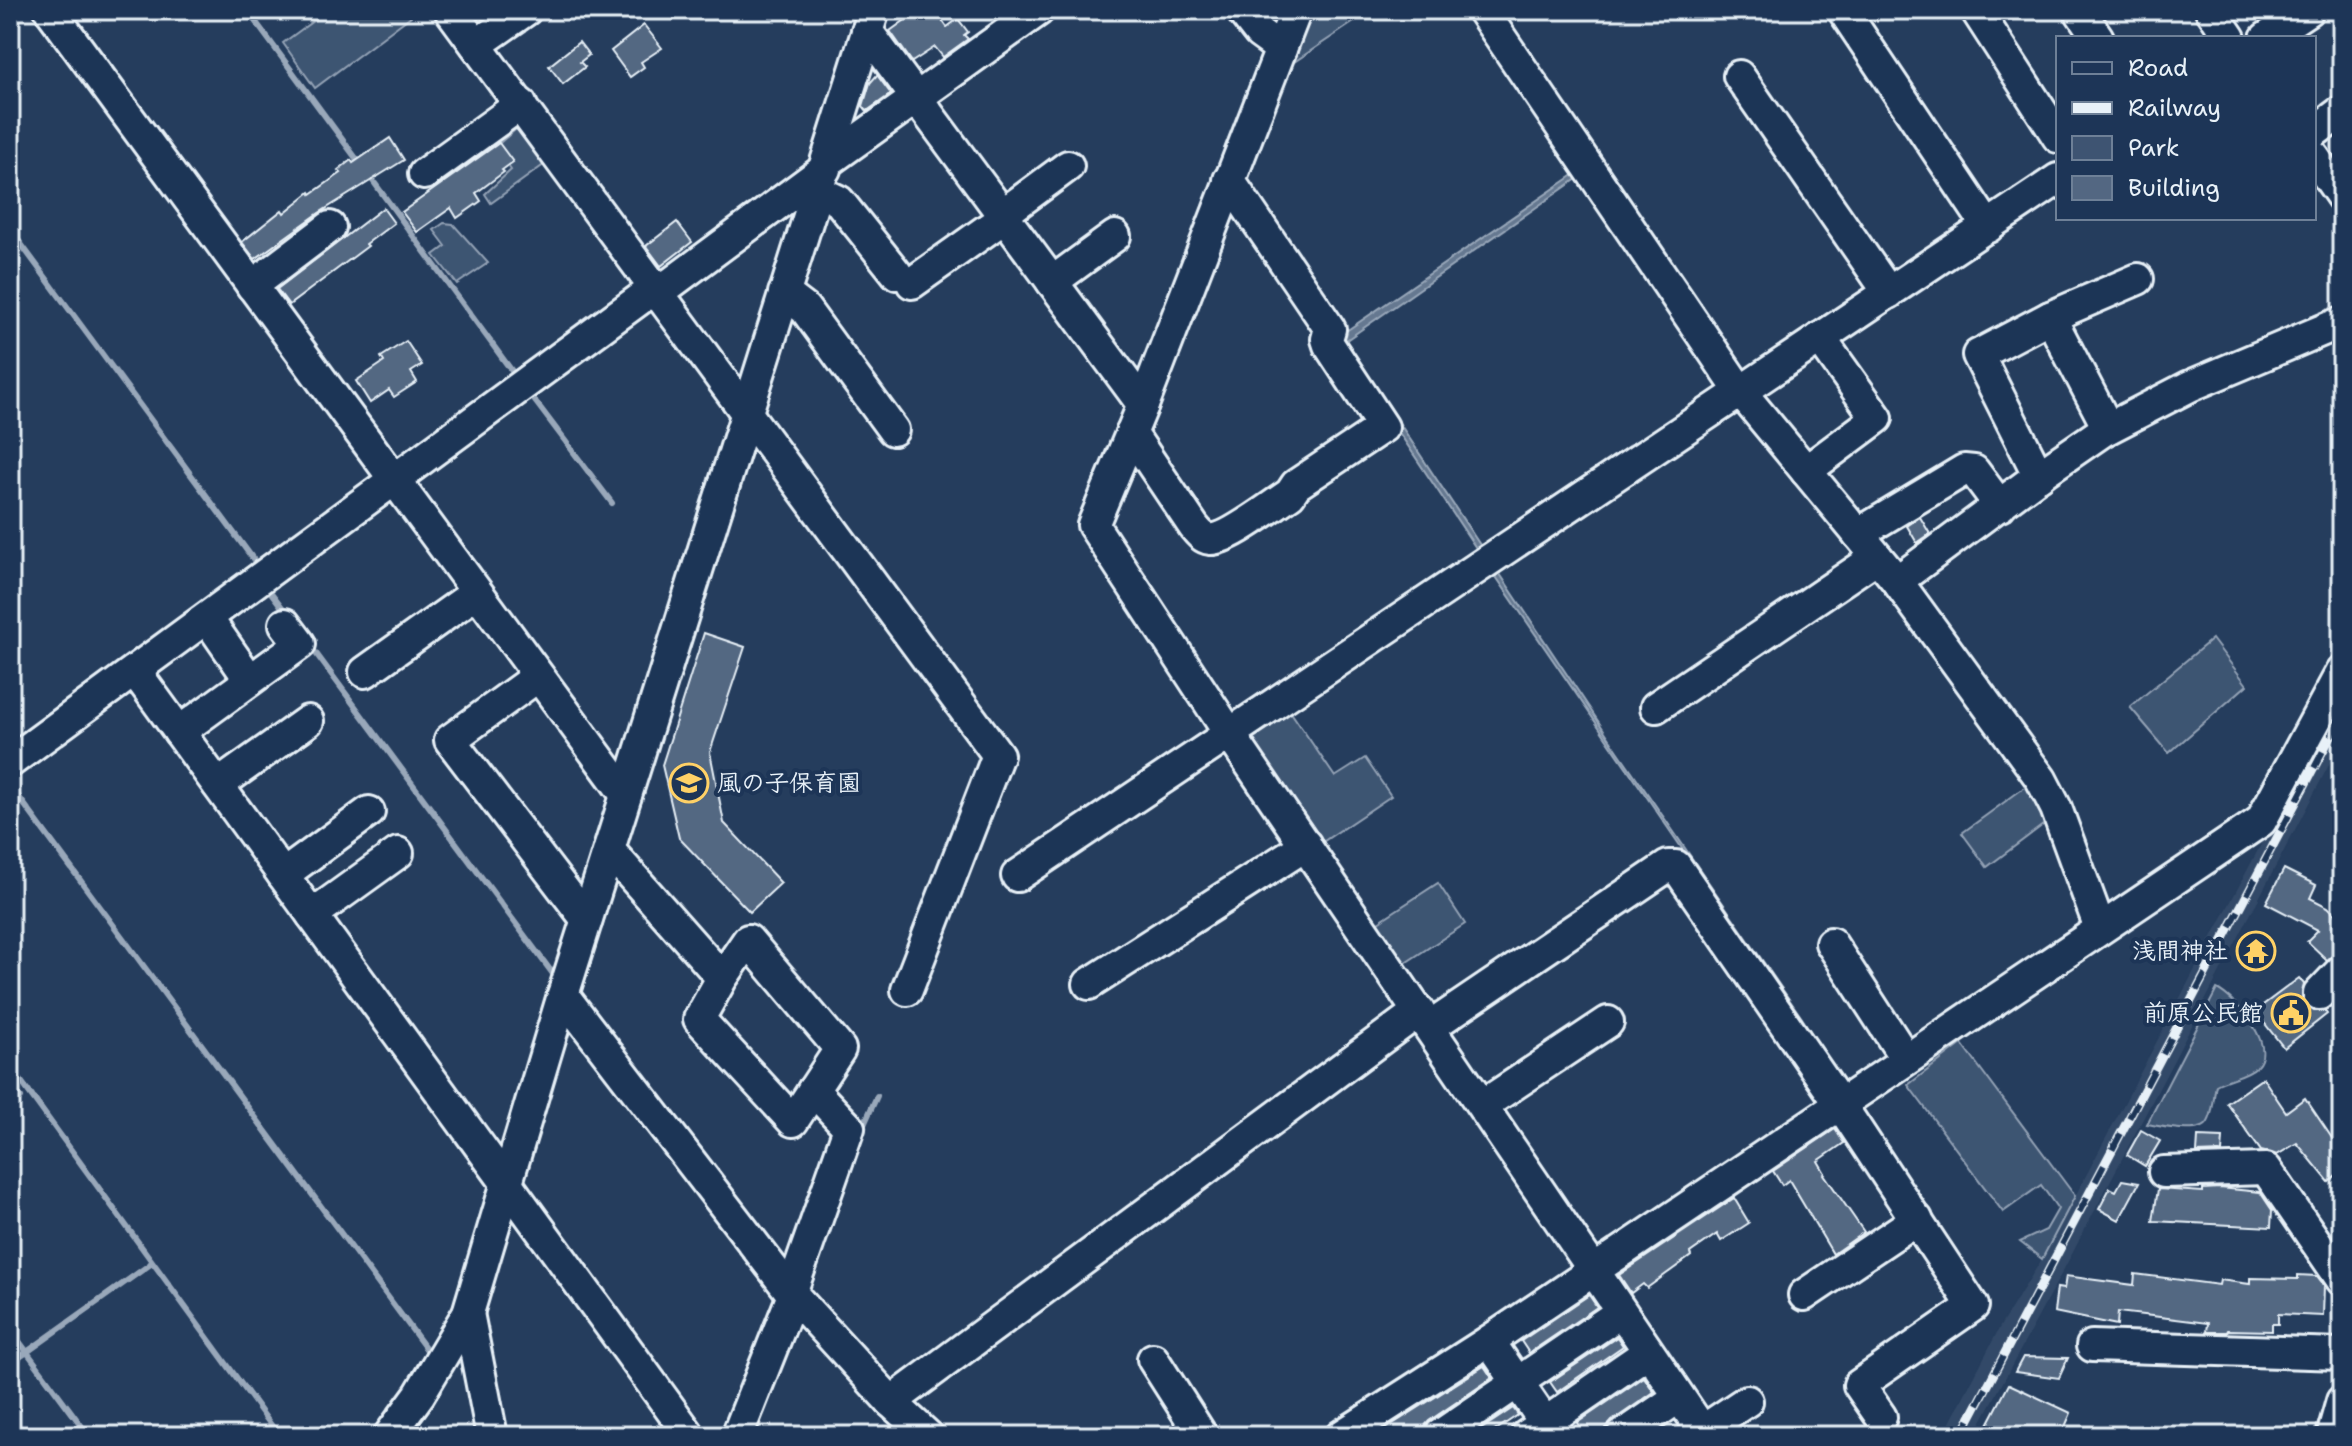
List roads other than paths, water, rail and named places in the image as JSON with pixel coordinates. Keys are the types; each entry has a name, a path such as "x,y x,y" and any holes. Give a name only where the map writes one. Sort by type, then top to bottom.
{"street":[{"path":"50,10 626,795"},
{"path":"450,10 998,755 907,990"},
{"path":"476,45 526,10"},
{"path":"10,762 394,479 823,174 919,98 1039,10"},
{"path":"1241,10 1259,33 1281,49"},
{"path":"1296,10 1143,405 1093,525 1229,733 1704,1433 1747,1401"},
{"path":"1843,10 1988,227"},
{"path":"1976,10 2056,134"},
{"path":"2079,10 2097,36"},
{"path":"2211,10 2229,36"},
{"path":"2269,36 2308,10"},
{"path":"1488,12 1740,391 1897,581 2049,792 2100,928"},
{"path":"866,19 919,98 1143,405"},
{"path":"389,1436 419,1395 468,1313 563,995 745,412 823,174 866,19"},
{"path":"1739,76 1889,293"},
{"path":"424,174 521,104"},
{"path":"2316,130 2342,111"},
{"path":"2316,160 2342,197"},
{"path":"823,174 839,201 905,278 1004,216 1068,166"},
{"path":"1131,433 1194,527 1210,539 1225,535 1290,494 1296,485 1383,427 1329,345 1330,329 1229,180"},
{"path":"1017,876 2056,180"},
{"path":"252,286 330,227"},
{"path":"1052,282 1115,236"},
{"path":"2039,476 1978,355 2050,317 2138,279"},
{"path":"784,293 805,309 893,430"},
{"path":"2050,317 2108,428"},
{"path":"1897,581 2108,428 2190,386 2342,322"},
{"path":"1806,471 1877,418 1820,338"},
{"path":"1656,707 1964,470 1974,471 2000,506"},
{"path":"1948,480 1976,524"},
{"path":"365,672 476,593"},
{"path":"207,618 250,680"},
{"path":"179,732 300,644 285,624"},
{"path":"135,671 690,1436"},
{"path":"1346,1435 2261,821 2342,671"},
{"path":"538,676 450,740 587,920"},
{"path":"218,785 308,721"},
{"path":"283,875 369,812"},
{"path":"1089,984 1306,845"},
{"path":"609,850 722,978"},
{"path":"312,915 398,853"},
{"path":"891,1402 1424,1019 1668,866 1676,866 1840,1104 1973,1306 1859,1385 1881,1417"},
{"path":"748,940 840,1049 793,1121 699,1019 722,978 748,940"},
{"path":"1831,943 1906,1059"},
{"path":"2319,994 2342,970"},
{"path":"563,995 792,1294 891,1402 928,1436"},
{"path":"1483,1105 1608,1022"},
{"path":"737,1436 792,1294 849,1128 813,1090"},
{"path":"2164,1172 2266,1169 2342,1280"},
{"path":"1804,1295 1917,1219"},
{"path":"1439,1436 1621,1312"},
{"path":"468,1313 492,1436"},
{"path":"1489,1341 1518,1383 1542,1432 1648,1352"},
{"path":"2092,1346 2342,1354"},
{"path":"1153,1359 1202,1436"},
{"path":"1622,1436 1679,1397"},
{"path":"2332,1436 2342,1401"}],"waterway":[{"path":"247,10 361,165"},
{"path":"368,174 517,378"},
{"path":"10,229 259,567"},
{"path":"529,393 612,503"},
{"path":"266,586 288,615"},
{"path":"309,644 556,978"},
{"path":"10,785 427,1350"},
{"path":"10,1066 279,1436"},
{"path":"862,1129 877,1096"},
{"path":"10,1106 21,1098"},
{"path":"10,1364 152,1263"},
{"path":"10,1329 89,1436"}],"railway":[{"path":"1961,1436 2342,715"}],"place":[{"name":"風の子保育園","path":"689,783"},
{"name":"浅間神社","path":"2256,951"},
{"name":"前原公民館","path":"2291,1013"}]}
